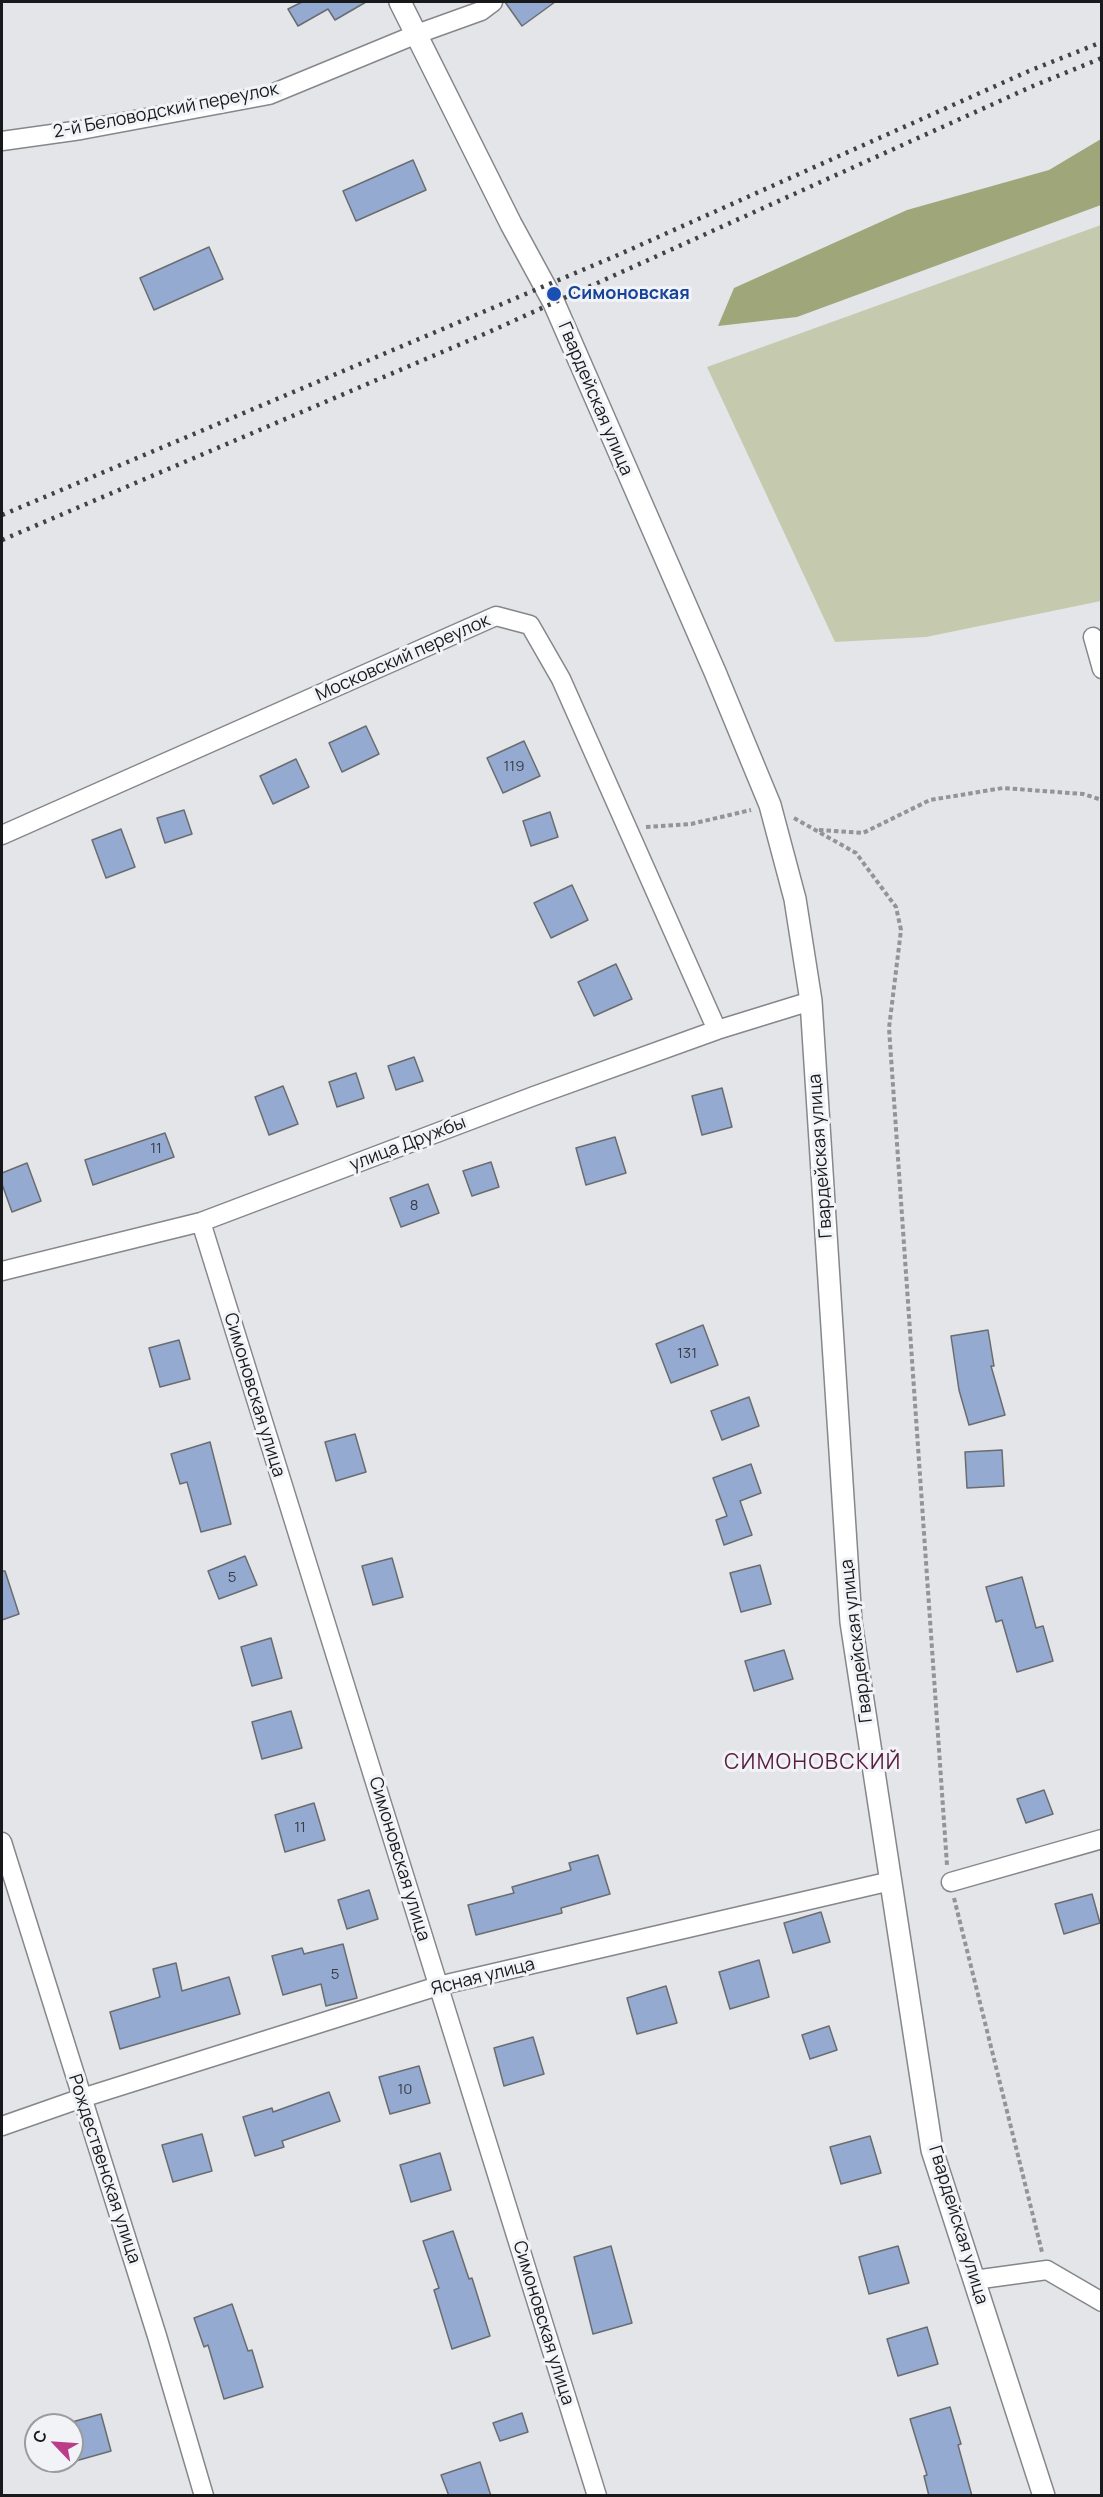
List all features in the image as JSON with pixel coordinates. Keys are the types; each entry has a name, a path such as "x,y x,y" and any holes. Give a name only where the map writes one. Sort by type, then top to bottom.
{"street":[{"name":"Гвардейская улица","path":"400,2 511,224 554,303 715,672 770,805 795,899 811,1001 851,1622 932,2150 1044,2496"},
{"name":"2-й Беловодский переулок","path":"2,141 81,130 269,95 417,34 481,11 493,2"},
{"name":"Московский переулок","path":"2,835 496,616 530,625 561,679 717,1030"},
{"path":"1092,637 1101,669"},
{"name":"улица Дружбы","path":"2,1271 201,1222 717,1030 811,1001"},
{"name":"Симоновская улица","path":"201,1222 597,2496"},
{"path":"951,1882 1101,1839"},
{"name":"Рождественская улица","path":"2,1842 157,2336 204,2496"},
{"name":"Ясная улица","path":"2,2126 82,2098 438,1986 891,1881"},
{"path":"974,2280 1047,2270 1101,2302"}],"path":[{"path":"815,830 863,833 930,800 1003,788 1083,794 1101,800"},
{"path":"627,828 691,824 770,805 856,853 896,907 901,930 889,1028 945,1853 1047,2270"}],"green space":[{"path":"1101,139 1101,205 797,317 718,326 734,288 907,210 1049,170"},
{"path":"1101,225 1101,601 926,637 835,642 707,367"}],"building":[{"path":"302,2 366,2 335,20 328,9 298,26 288,9"},
{"path":"505,2 555,2 522,26"},
{"path":"413,160 426,190 356,221 343,191"},
{"path":"209,247 223,279 154,310 140,278"},
{"path":"366,726 379,754 342,772 329,743"},
{"path":"524,741 540,776 503,793 487,758"},
{"path":"296,759 309,787 273,804 260,776"},
{"path":"184,810 192,834 165,843 157,818"},
{"path":"550,812 558,837 531,846 523,821"},
{"path":"121,829 135,867 106,878 92,840"},
{"path":"572,885 588,920 551,938 534,903"},
{"path":"616,964 632,999 594,1016 578,982"},
{"path":"414,1057 423,1081 396,1090 388,1066"},
{"path":"356,1073 364,1098 337,1107 329,1082"},
{"path":"283,1086 298,1124 269,1135 255,1097"},
{"path":"722,1088 732,1127 702,1135 692,1096"},
{"path":"165,1133 174,1157 93,1185 85,1160"},
{"path":"615,1137 626,1173 586,1185 576,1148"},
{"path":"491,1162 499,1187 472,1196 463,1171"},
{"path":"27,1163 41,1201 12,1212 2,1184 2,1173"},
{"path":"428,1184 439,1213 401,1227 390,1198"},
{"path":"703,1325 718,1365 671,1383 656,1344"},
{"path":"988,1330 994,1366 991,1366 1005,1415 969,1425 959,1390 951,1336"},
{"path":"179,1340 190,1379 160,1387 149,1348"},
{"path":"749,1397 759,1426 722,1440 711,1411"},
{"path":"355,1434 366,1472 336,1481 325,1442"},
{"path":"210,1442 231,1524 201,1532 187,1482 180,1484 171,1454"},
{"path":"1002,1450 1004,1486 967,1488 965,1452"},
{"path":"751,1464 761,1493 740,1501 752,1535 724,1545 716,1520 727,1516 713,1478"},
{"path":"245,1556 257,1585 219,1599 208,1571"},
{"path":"392,1558 403,1597 373,1605 362,1566"},
{"path":"760,1565 771,1604 741,1612 730,1573"},
{"path":"2,1571 5,1571 19,1614 2,1620"},
{"path":"1022,1577 1036,1628 1043,1626 1053,1661 1017,1672 1002,1620 996,1622 986,1587"},
{"path":"271,1638 282,1678 252,1686 241,1647"},
{"path":"784,1650 793,1679 754,1691 745,1661"},
{"path":"291,1711 302,1748 262,1759 252,1722"},
{"path":"1044,1790 1053,1814 1026,1823 1017,1799"},
{"path":"314,1803 325,1840 285,1852 275,1815"},
{"path":"598,1855 610,1894 561,1908 562,1913 476,1935 468,1905 514,1893 512,1887 571,1870 569,1863"},
{"path":"369,1890 378,1919 347,1929 338,1900"},
{"path":"1092,1894 1100,1923 1064,1934 1055,1904"},
{"path":"821,1912 830,1942 793,1953 784,1923"},
{"path":"343,1944 357,1998 326,2006 321,1984 283,1995 272,1956 302,1948 304,1954"},
{"path":"759,1960 769,1997 730,2009 719,1972"},
{"path":"176,1963 182,1991 229,1977 240,2014 120,2049 110,2012 160,1997 153,1969"},
{"path":"666,1986 677,2023 637,2034 627,1998"},
{"path":"829,2026 837,2050 810,2059 802,2035"},
{"path":"533,2037 544,2074 504,2086 494,2048"},
{"path":"419,2066 430,2103 390,2114 379,2077"},
{"path":"329,2092 340,2121 282,2141 284,2147 255,2156 243,2117 272,2108 273,2112"},
{"path":"202,2134 212,2171 173,2182 162,2145"},
{"path":"870,2136 881,2173 841,2184 830,2147"},
{"path":"440,2153 451,2190 411,2202 400,2165"},
{"path":"453,2231 469,2279 472,2278 490,2336 452,2349 434,2290 439,2288 423,2241"},
{"path":"611,2246 632,2323 593,2334 574,2257"},
{"path":"898,2246 909,2283 869,2294 859,2257"},
{"path":"232,2304 248,2351 252,2350 263,2387 224,2399 208,2345 204,2347 194,2318"},
{"path":"927,2327 938,2364 898,2376 887,2339"},
{"path":"950,2407 972,2496 929,2496 924,2476 927,2475 910,2419"},
{"path":"522,2413 528,2432 500,2441 493,2423"},
{"path":"101,2414 111,2451 84,2459 84,2419"},
{"path":"480,2462 491,2496 449,2496 441,2475"}],"railway":[{"path":"2,515 618,255 1029,71 1102,42"},
{"path":"2,540 489,332 1033,86 1102,58"}],"place":[{"name":"Симоновская","path":"554,294"}],"district":[{"name":"СИМОНОВСКИЙ","path":"813,1763"}]}
